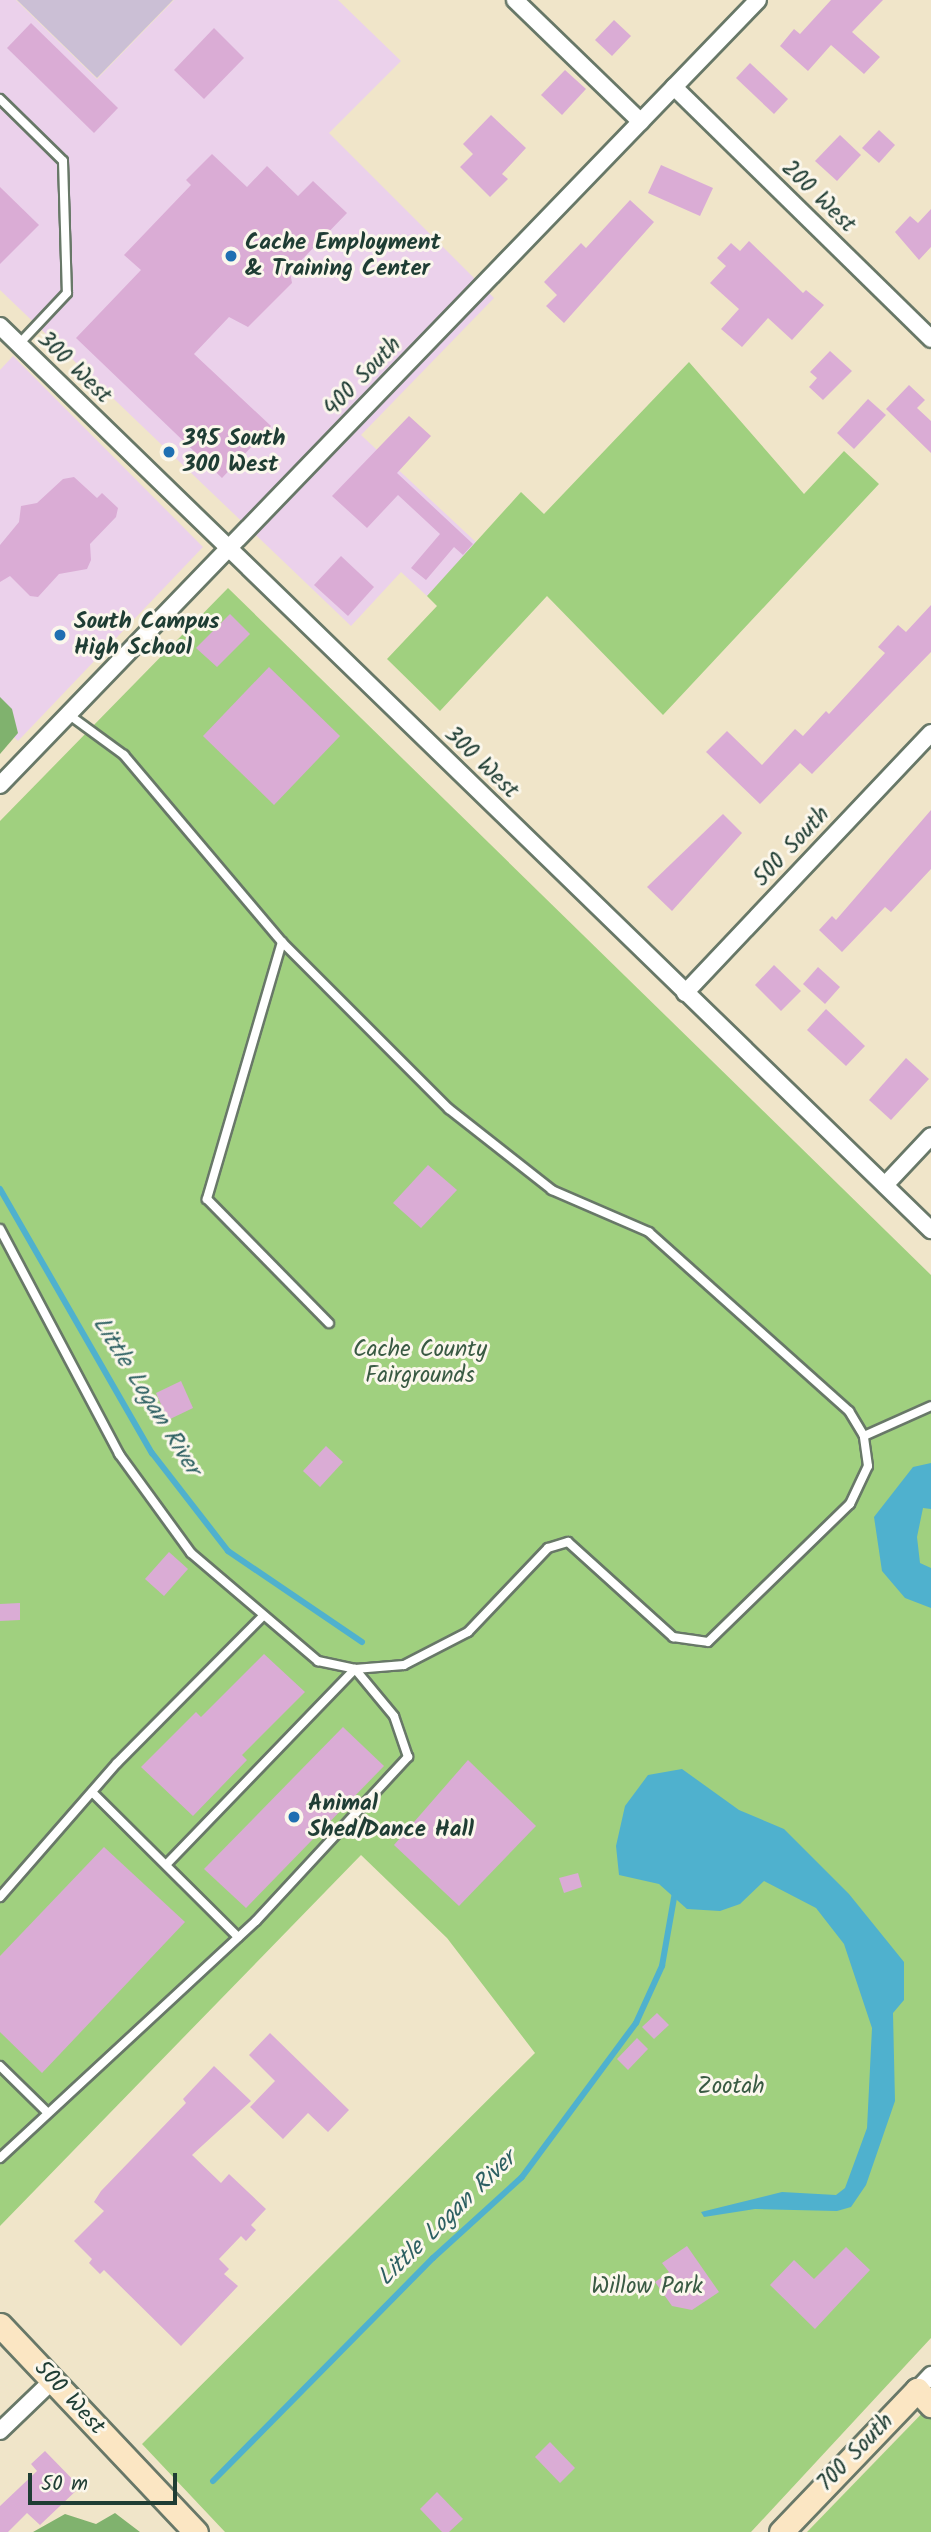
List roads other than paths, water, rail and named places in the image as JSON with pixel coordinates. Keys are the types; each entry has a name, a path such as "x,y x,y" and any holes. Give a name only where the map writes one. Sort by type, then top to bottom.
{"street":[{"path":"514,0 641,122"},
{"name":"400 South","path":"0,785 758,0"},
{"name":"200 West","path":"674,88 931,339"},
{"name":"300 West","path":"0,326 931,1230"},
{"name":"500 South","path":"685,993 931,733"},
{"path":"885,1185 931,1136"},
{"name":"500 West","path":"0,2325 196,2532"},
{"path":"0,2431 53,2380"},
{"name":"700 South","path":"781,2532 926,2390"}],"lane":[{"path":"0,99 63,161 67,293 18,345"},
{"path":"0,1229 118,1454 191,1553 262,1617 318,1661 355,1669 404,1665 468,1632 548,1548 568,1542 673,1637 708,1642 850,1504 868,1466 864,1436 849,1411 649,1232 552,1190 449,1109 282,943 124,755 68,714"},
{"path":"282,943 207,1199 328,1322"},
{"path":"864,1436 931,1406"},
{"path":"0,1897 92,1792 262,1617"},
{"path":"166,1865 355,1669"},
{"path":"0,2158 47,2110 238,1937 408,1757 394,1716 355,1669"},
{"path":"92,1792 238,1937"},
{"path":"0,2066 47,2110"}],"water":[{"path":"931,1463 931,1509 923,1508 917,1537 920,1563 931,1568 931,1608 905,1598 882,1571 874,1517 913,1467"},
{"path":"682,1769 739,1810 784,1829 849,1894 904,1962 904,2000 893,2013 895,2101 866,2185 851,2207 837,2211 755,2209 704,2217 701,2212 782,2192 836,2195 845,2188 867,2128 872,2028 844,1944 816,1908 764,1881 740,1904 720,1911 687,1909 659,1884 619,1875 616,1846 625,1806 648,1775"}],"waterway":[{"name":"Little Logan River","path":"0,1189 152,1453 228,1551 362,1642"},
{"name":"Little Logan River","path":"213,2481 433,2258 522,2177 636,2023 662,1966 675,1892"}],"place":[{"name":"Cache Employment & Training Center","path":"231,256"},
{"name":"395 South 300 West","path":"169,452"},
{"name":"South Campus High School","path":"60,635"},
{"name":"Animal Shed/Dance Hall","path":"294,1817"}],"park label":[{"name":"Cache County Fairgrounds","path":"420,1363"},
{"name":"Zootah","path":"731,2087"},
{"name":"Willow Park","path":"647,2287"}]}
